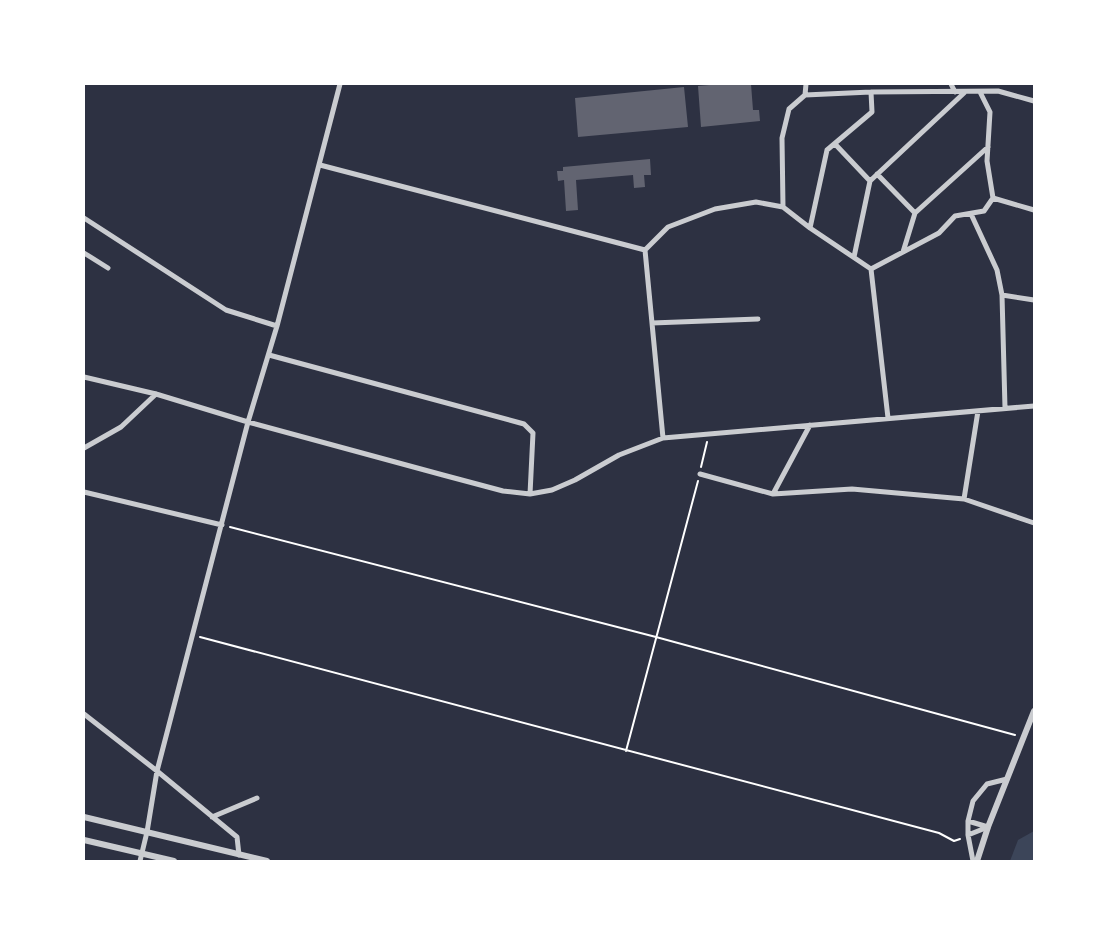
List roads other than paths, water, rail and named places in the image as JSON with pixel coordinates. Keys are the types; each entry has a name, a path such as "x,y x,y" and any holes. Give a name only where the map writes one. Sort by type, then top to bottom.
{"street":[{"path":"140,861 157,771 248,422 277,326 340,84"},
{"path":"805,95 806,84"},
{"path":"951,84 955,92"},
{"path":"784,207 782,138 789,109 805,95 871,92 998,91 1034,101"},
{"path":"810,228 827,150 872,112 871,92"},
{"path":"854,257 870,181 965,92"},
{"path":"871,269 939,233 956,216 984,211 993,198 987,161 990,112 980,92"},
{"path":"835,144 870,181"},
{"path":"903,252 915,212 988,147"},
{"path":"320,165 645,250"},
{"path":"877,174 915,212"},
{"path":"993,198 1034,210"},
{"path":"645,250 668,228 715,209 756,202 784,207 810,228 871,269 888,418"},
{"path":"971,214 997,270 1002,295 1005,408"},
{"path":"84,218 226,310 277,326"},
{"path":"645,250 662,438"},
{"path":"84,253 108,268"},
{"path":"1002,295 1034,300"},
{"path":"652,323 758,319"},
{"path":"269,355 524,424 533,434 530,494"},
{"path":"84,377 156,394 248,422 495,488 530,494 552,490 575,480 620,455 662,438 1034,406"},
{"path":"84,448 121,427 156,394"},
{"path":"964,499 978,411"},
{"path":"773,494 810,425"},
{"path":"700,474 773,494 852,489 964,499 1034,523"},
{"path":"84,492 222,525"},
{"path":"977,861 988,827 1034,711"},
{"path":"84,714 237,837 239,854"},
{"path":"977,861 968,835 968,821 973,801 987,784 1007,779"},
{"path":"212,816 257,798"},
{"path":"84,817 267,861"},
{"path":"968,821 988,827"},
{"path":"968,835 988,827"},
{"path":"84,840 174,861"}]}
